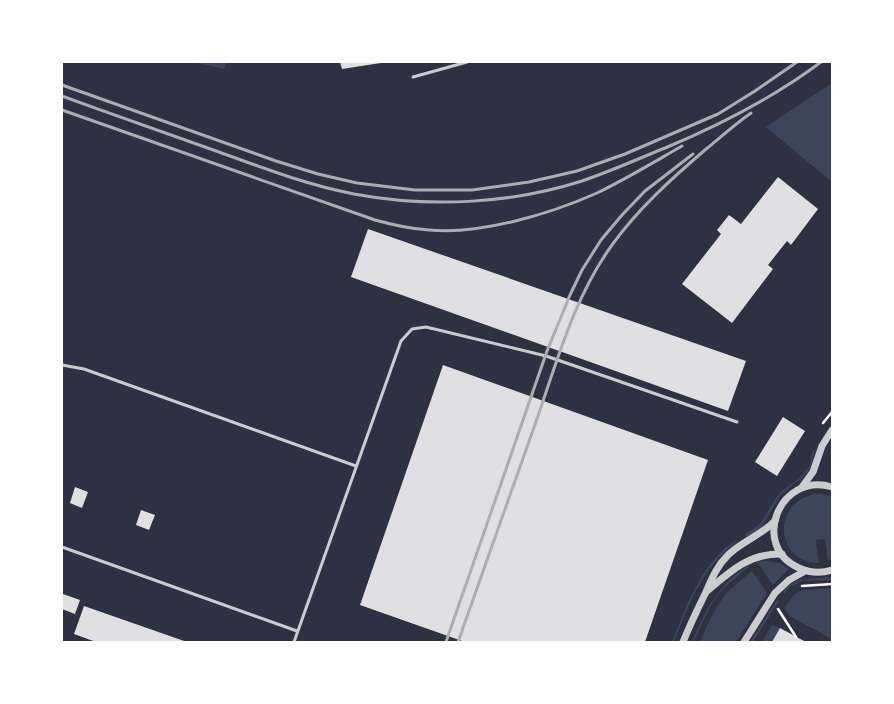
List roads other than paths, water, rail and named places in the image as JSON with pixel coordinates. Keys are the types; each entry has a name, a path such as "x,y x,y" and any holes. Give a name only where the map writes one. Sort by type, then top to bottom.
{"street":[{"path":"802,487 813,472 822,446 832,430"},
{"path":"683,642 715,572 728,555 766,530 774,521 781,504 792,493 802,487 821,484 832,487"},
{"path":"774,521 775,538 782,554 789,562 796,567 813,573 830,572"},
{"path":"705,592 750,559 765,554 782,554"},
{"path":"744,642 775,593 789,580 805,571"}],"lane":[{"path":"413,77 467,62"},
{"path":"294,642 401,341 412,329 426,327 546,356 737,422"},
{"path":"62,365 84,369 356,466"},
{"path":"62,547 297,631"}],"railway":[{"path":"62,85 276,161 318,174 357,183 415,190 472,190 529,182 577,171 625,154 718,114 797,62"},
{"path":"62,96 269,170 319,186 354,194 411,201 469,201 527,195 555,189 614,169 686,139 746,110 803,75 821,62"},
{"path":"62,110 375,220 415,229 429,230 449,231 492,226 537,215 578,201 608,188 682,146"},
{"path":"458,642 560,350 578,306 599,265 622,232 667,183 733,126 751,113"},
{"path":"446,642 547,351 582,270 601,240 622,215 645,191 693,154"}]}
